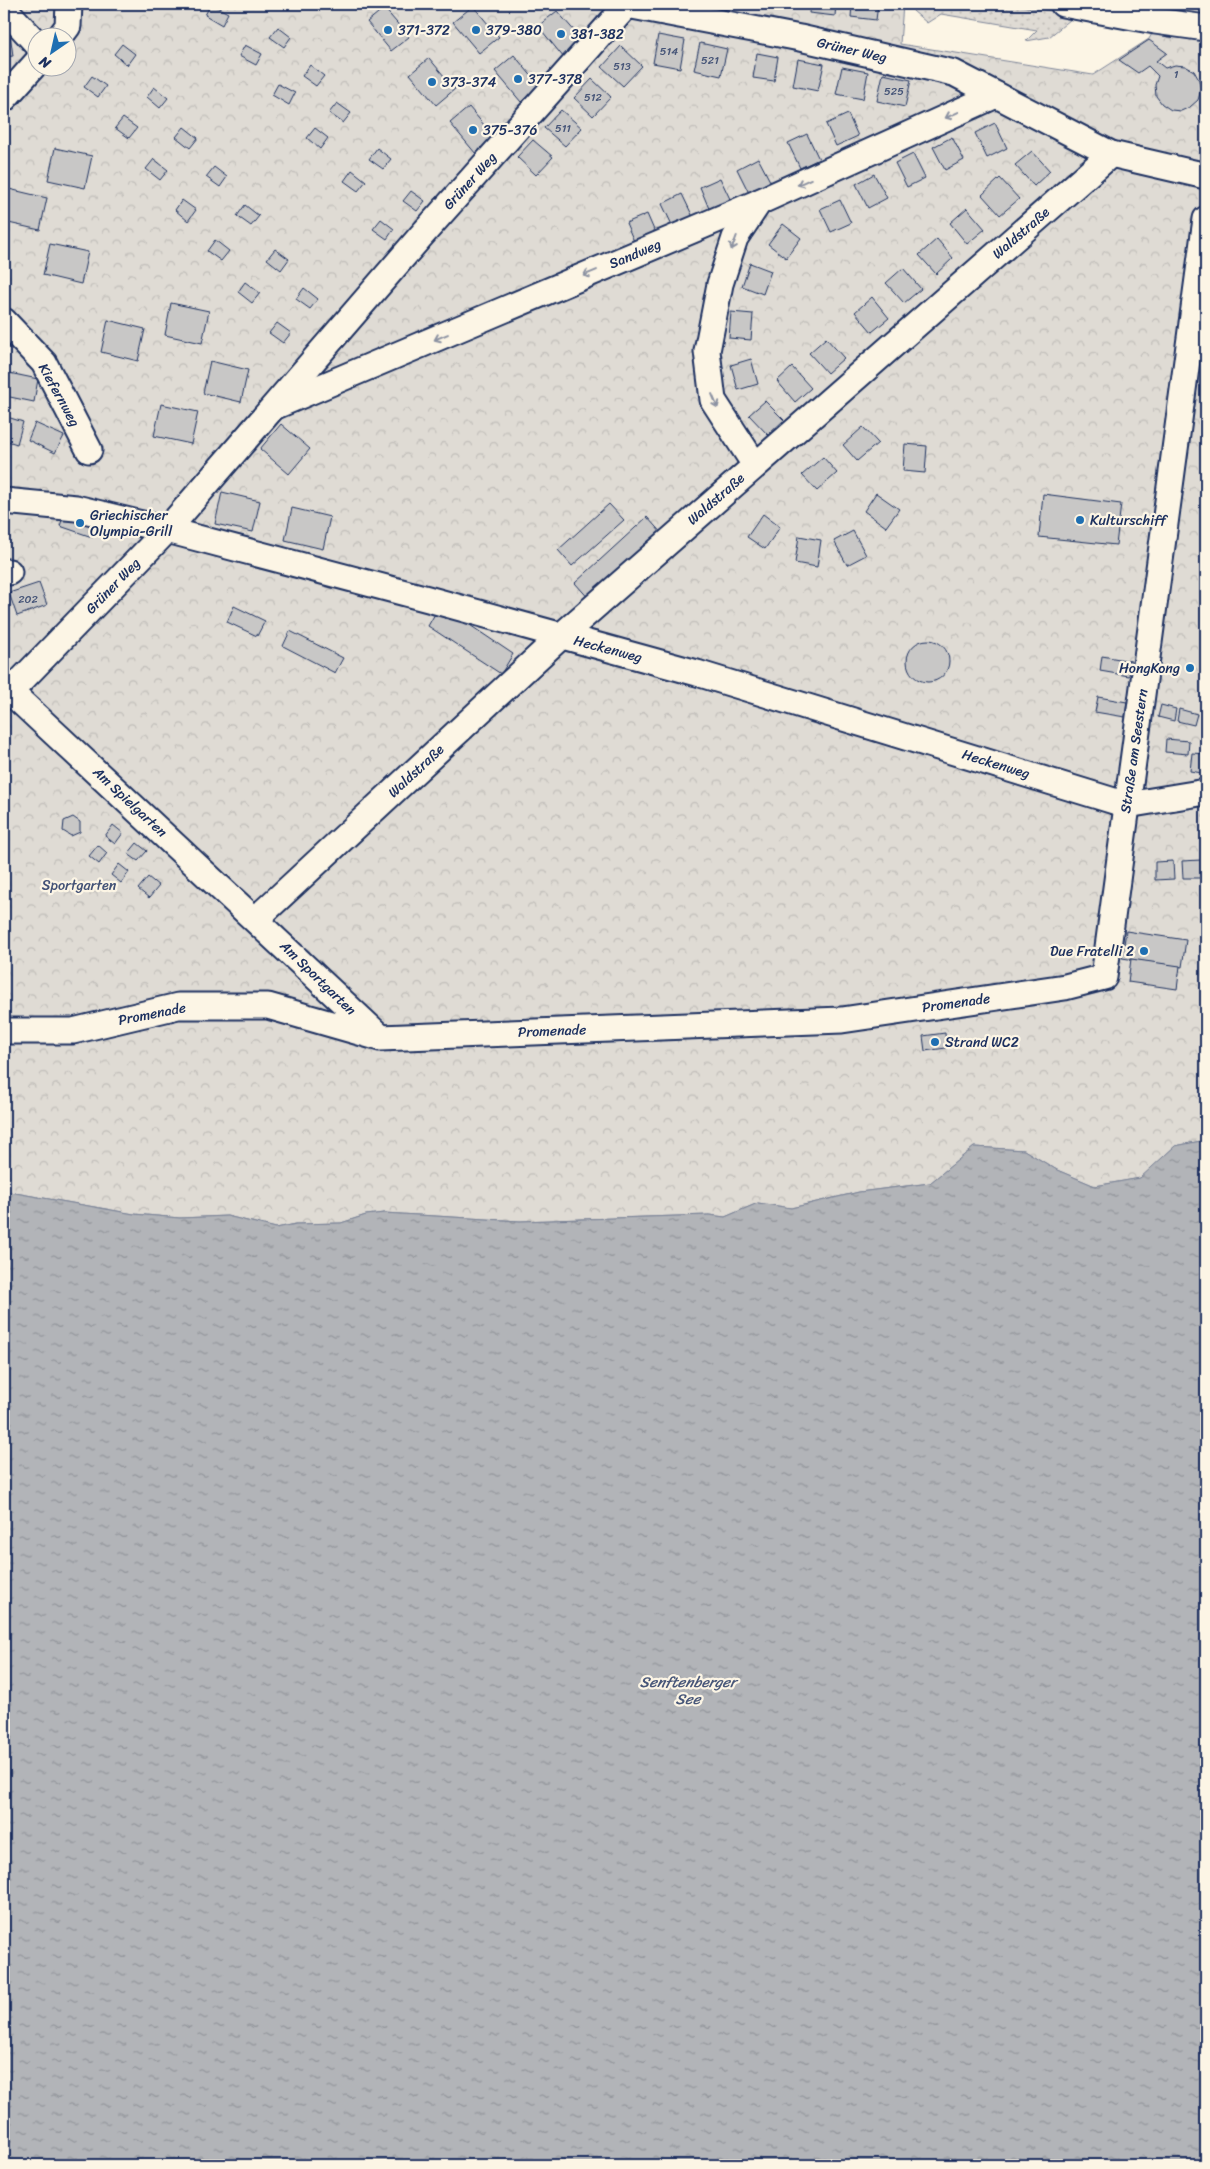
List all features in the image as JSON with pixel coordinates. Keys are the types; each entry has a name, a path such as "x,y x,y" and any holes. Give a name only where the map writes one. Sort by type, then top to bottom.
{"street":[{"path":"66,28 69,4"},
{"path":"1063,4 1155,21 1206,28"},
{"name":"Grüner Weg","path":"7,688 167,530 250,435 271,408 627,5 800,38 954,73 1111,154"},
{"path":"4,8 28,34"},
{"path":"4,99 28,72"},
{"name":"Sandweg","path":"271,408 759,202 996,95"},
{"path":"1111,154 1206,176"},
{"name":"Waldstraße","path":"256,919 561,636 1111,154"},
{"path":"755,465 713,400 707,351 720,284 735,238 759,202"},
{"name":"Straße am Seestern","path":"1104,977 1206,225"},
{"name":"Kiefernweg","path":"4,321 44,363 89,450"},
{"name":"Heckenweg","path":"4,501 76,508 167,530 561,636 697,673 1127,805 1206,792"},
{"name":"Am Spielgarten","path":"7,688 256,919"},
{"name":"Am Sportgarten","path":"256,919 380,1038"},
{"name":"Promenade","path":"4,1031 73,1031 178,1006 268,1006 380,1038 842,1020 1064,987 1104,977"}],"green space":[{"name":"Sportgarten","path":"4,4 903,4 900,44 1093,75 1149,39 1154,30 1206,43 1206,1140 1175,1146 1141,1178 1095,1186 1057,1170 1024,1150 974,1147 930,1183 859,1192 791,1208 758,1203 725,1217 709,1215 520,1221 384,1213 366,1215 341,1223 296,1224 276,1228 227,1216 180,1218 134,1214 4,1191"},
{"path":"913,4 1009,4 1076,15 1049,37 1026,41 1037,30 941,14 927,23 913,11"},
{"path":"1069,4 1206,4 1206,28"}],"water":[{"name":"Senftenberger See","path":"1206,1140 1206,2165 4,2165 4,1191 134,1214 180,1218 227,1216 276,1228 296,1224 341,1223 366,1215 384,1213 520,1221 709,1215 725,1217 758,1203 791,1208 859,1192 930,1183 974,1147 1024,1150 1057,1170 1095,1186 1140,1178 1175,1146"}],"building":[{"path":"211,4 228,13 222,25 205,15"},
{"path":"810,4 836,4 835,16 809,13"},
{"path":"852,4 878,4 876,20 851,17"},
{"name":"379-380","path":"473,6 499,37 479,53 453,22"},
{"name":"371-372","path":"384,8 409,37 391,51 367,22"},
{"name":"381-382","path":"557,11 584,42 564,58 538,26"},
{"path":"278,27 291,37 284,47 270,37"},
{"path":"10,33 13,56 4,57 4,34"},
{"path":"658,35 685,40 680,68 653,63"},
{"path":"1149,40 1167,53 1156,61 1165,68 1175,65 1185,66 1194,71 1199,80 1201,90 1198,100 1190,107 1181,111 1171,110 1162,104 1156,96 1155,85 1158,76 1148,66 1138,73 1119,60"},
{"path":"700,43 727,49 721,76 694,70"},
{"path":"122,44 135,54 127,65 114,54"},
{"path":"245,45 262,54 256,65 239,56"},
{"path":"621,46 642,66 623,86 602,67"},
{"path":"757,53 778,57 774,81 753,78"},
{"name":"377-378","path":"514,55 540,86 521,102 495,71"},
{"name":"373-374","path":"429,58 455,89 436,105 410,74"},
{"path":"798,59 824,64 818,91 793,86"},
{"path":"310,65 324,76 316,86 302,76"},
{"path":"842,67 868,72 863,99 836,94"},
{"path":"883,74 911,80 905,107 877,101"},
{"path":"92,76 106,86 98,97 84,87"},
{"path":"592,79 611,97 593,116 574,98"},
{"path":"278,84 295,93 289,105 272,95"},
{"path":"154,87 168,98 160,108 147,97"},
{"path":"337,103 351,113 343,123 329,113"},
{"name":"375-376","path":"469,107 495,138 476,154 450,123"},
{"path":"561,110 582,128 565,146 544,128"},
{"path":"848,114 858,136 836,146 826,124"},
{"path":"123,118 137,128 129,138 115,128"},
{"path":"995,123 1007,148 987,158 975,133"},
{"path":"184,127 198,138 190,148 176,137"},
{"path":"315,128 328,138 320,149 307,138"},
{"path":"807,134 819,159 800,168 788,143"},
{"path":"952,137 964,160 945,170 933,147"},
{"path":"533,140 553,157 536,175 517,157"},
{"path":"55,148 92,156 85,188 48,180"},
{"path":"377,148 391,159 383,169 369,159"},
{"path":"1032,151 1050,171 1034,186 1015,165"},
{"path":"913,154 925,178 907,187 895,163"},
{"path":"758,158 770,181 749,193 737,169"},
{"path":"154,159 168,170 160,180 146,169"},
{"path":"214,167 227,177 220,187 206,177"},
{"path":"352,170 366,181 358,191 344,181"},
{"path":"874,174 887,198 868,208 856,184"},
{"path":"720,178 731,201 710,211 700,187"},
{"path":"1000,178 1019,199 1000,215 982,195"},
{"path":"9,189 47,198 40,230 4,222"},
{"path":"411,191 425,201 417,211 403,201"},
{"path":"682,194 694,219 674,229 662,204"},
{"path":"182,200 196,210 188,221 175,210"},
{"path":"840,200 851,223 831,232 820,209"},
{"path":"245,205 259,216 251,226 237,216"},
{"path":"967,208 985,229 967,244 950,223"},
{"path":"647,214 657,237 636,246 626,223"},
{"path":"381,219 394,229 387,239 373,229"},
{"path":"783,224 801,238 786,258 768,244"},
{"path":"937,239 953,258 936,274 919,255"},
{"path":"215,240 229,251 221,261 207,251"},
{"path":"50,244 88,252 81,284 43,275"},
{"path":"275,249 289,259 281,270 267,259"},
{"path":"750,263 771,271 763,294 742,286"},
{"path":"903,268 921,289 904,303 886,283"},
{"path":"245,282 260,293 252,303 238,292"},
{"path":"304,288 318,299 310,309 296,299"},
{"path":"872,297 889,318 872,332 855,312"},
{"path":"171,303 209,311 202,343 165,335"},
{"path":"731,312 753,314 751,340 729,338"},
{"path":"108,320 145,329 138,361 101,352"},
{"path":"277,323 291,333 283,343 269,333"},
{"path":"826,338 844,358 827,373 809,353"},
{"path":"751,359 758,384 738,390 731,365"},
{"path":"210,361 248,370 241,402 203,393"},
{"path":"792,367 811,388 795,402 777,381"},
{"path":"9,373 38,379 34,402 5,396"},
{"path":"765,401 784,420 768,435 749,415"},
{"path":"161,404 198,412 191,444 154,436"},
{"path":"4,416 23,422 17,444 4,440"},
{"path":"35,423 64,436 55,453 28,440"},
{"path":"281,424 310,449 289,474 260,449"},
{"path":"863,427 878,443 857,461 843,445"},
{"path":"905,444 927,446 925,473 903,471"},
{"path":"823,457 837,473 817,491 802,475"},
{"path":"222,492 260,501 253,532 215,524"},
{"path":"876,493 899,509 886,527 864,511"},
{"name":"Kulturschiff","path":"1043,494 1121,504 1116,545 1039,537"},
{"path":"609,504 624,520 572,566 558,550"},
{"path":"292,508 330,517 323,549 285,540"},
{"path":"65,511 97,522 92,537 60,526"},
{"path":"763,514 780,527 765,549 747,537"},
{"path":"647,517 664,536 591,601 575,583"},
{"path":"853,531 866,555 847,565 834,541"},
{"path":"799,536 821,540 817,567 795,563"},
{"path":"39,583 47,605 17,616 9,593"},
{"path":"440,605 513,654 501,674 428,626"},
{"path":"234,606 265,621 257,636 227,622"},
{"path":"290,631 343,658 335,673 283,646"},
{"path":"932,640 940,643 946,649 949,661 946,673 940,679 924,682 916,679 910,673 907,657 910,649 916,643"},
{"path":"1102,656 1131,661 1129,676 1100,671"},
{"path":"1098,697 1127,702 1125,717 1095,712"},
{"path":"1161,705 1176,709 1174,721 1158,717"},
{"path":"1179,709 1197,714 1194,725 1177,721"},
{"path":"1166,739 1189,741 1188,754 1165,752"},
{"path":"1192,753 1205,754 1202,773 1190,771"},
{"path":"73,817 80,822 80,832 71,836 63,831 64,821"},
{"path":"113,825 123,833 115,844 105,836"},
{"path":"137,843 147,851 138,861 128,854"},
{"path":"98,845 107,853 99,864 89,856"},
{"path":"1201,860 1201,878 1183,878 1182,861"},
{"path":"1173,861 1174,879 1155,880 1155,862"},
{"path":"119,864 129,872 121,883 111,875"},
{"path":"148,877 159,886 149,898 138,889"},
{"path":"1126,931 1186,940 1182,967 1122,958"},
{"path":"1131,959 1180,966 1177,989 1128,982"},
{"name":"Strand WC2","path":"945,1033 946,1048 925,1051 923,1036"}],"place":[{"name":"371-372","path":"388,30"},
{"name":"379-380","path":"476,30"},
{"name":"381-382","path":"561,34"},
{"name":"377-378","path":"518,79"},
{"name":"373-374","path":"432,82"},
{"name":"375-376","path":"473,130"},
{"name":"Kulturschiff","path":"1080,520"},
{"name":"Griechischer Olympia-Grill","path":"80,523"},
{"name":"HongKong","path":"1190,668"},
{"name":"Due Fratelli 2","path":"1144,951"},
{"name":"Strand WC2","path":"935,1042"}]}
